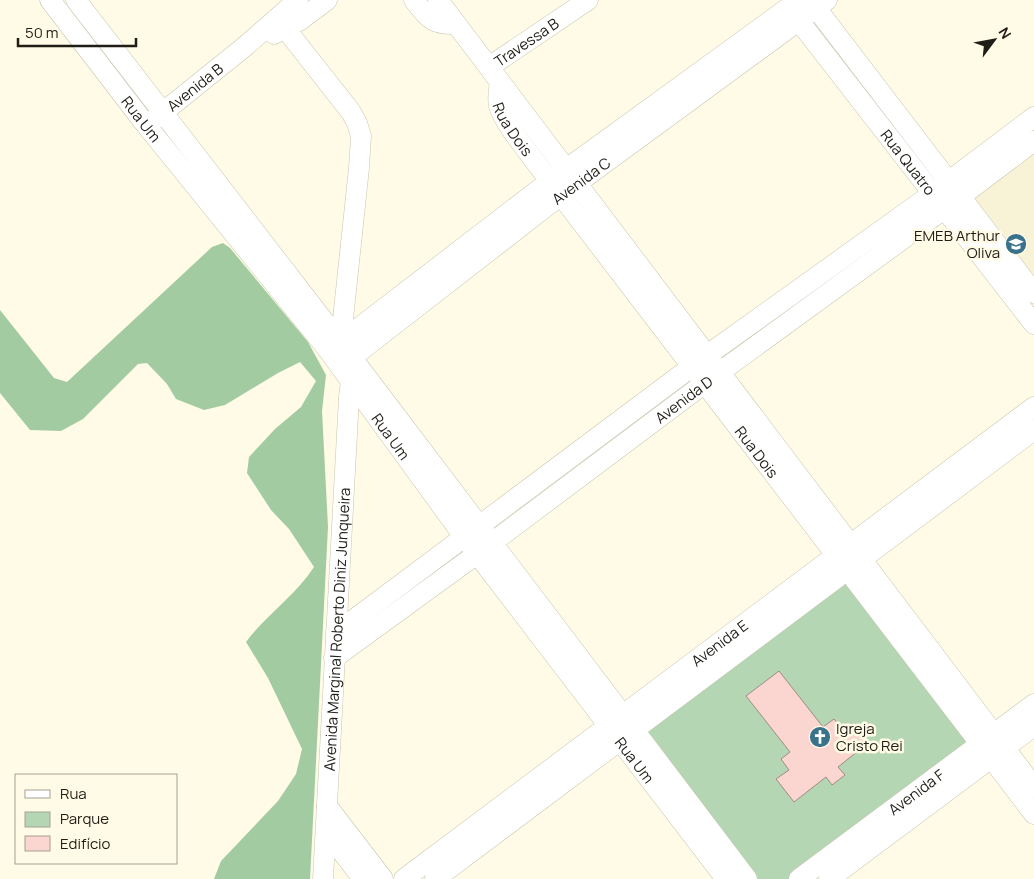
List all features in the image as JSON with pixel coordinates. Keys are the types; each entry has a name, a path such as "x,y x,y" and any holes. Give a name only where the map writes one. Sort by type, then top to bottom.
{"street":[{"name":"Rua Um","path":"50,0 146,125 342,356"},
{"name":"Rua Um","path":"76,0 162,113 478,540 621,728 726,879"},
{"name":"Avenida B","path":"146,125 243,48 281,24 298,0"},
{"name":"Avenida B","path":"281,24 299,21 327,0"},
{"path":"414,0 430,19 437,23 456,24"},
{"path":"438,0 494,75"},
{"name":"Travessa B","path":"494,75 588,0"},
{"name":"Avenida C","path":"342,356 563,182 804,5"},
{"name":"Rua Quatro","path":"804,5 946,196 1034,324"},
{"name":"Avenida Marginal Roberto Diniz Junqueira","path":"281,24 351,112 357,122 361,136 360,168 343,319 336,633 323,879"},
{"name":"Rua Dois","path":"494,75 499,106 505,118 563,182 849,557 992,746 1034,814"},
{"name":"Avenida D","path":"336,633 478,540 712,378 946,196 1034,117"},
{"name":"Avenida D","path":"334,658 700,361 946,196 1034,141"},
{"name":"Rua Quatro","path":"946,196 1034,292"},
{"name":"Avenida E","path":"404,879 560,773 736,642 849,557 1034,407"},
{"name":"Avenida E","path":"849,557 1034,430"},
{"name":"Avenida F","path":"829,879 992,746 1034,704"},
{"name":"Avenida F","path":"799,879 992,746 1034,726"},
{"name":"Rua Um","path":"621,728 747,879"},
{"name":"Rua Dois","path":"992,746 1034,787"},
{"name":"Avenida E","path":"435,879 560,773"},
{"path":"327,806 383,879"},
{"path":"326,831 362,879"}],"shaded area":[{"name":"EMEB Arthur Oliva","path":"1034,145 1034,290 963,197"}],"green space":[{"path":"223,243 230,248 308,342 326,375 322,411 328,527 310,879 214,879 221,861 278,801 296,774 302,749 268,678 246,642 298,587 314,567 289,529 271,510 247,473 249,457 275,429 301,407 316,381 300,362 225,405 204,410 176,399 167,384 147,363 138,364 83,419 61,431 30,430 0,393 0,310 54,378 67,382 212,247"},
{"path":"848,570 981,744 799,879 747,879 634,730"}],"building":[{"name":"Igreja Cristo Rei","path":"779,671 823,727 834,719 843,730 852,723 868,743 838,767 845,775 832,785 826,777 794,802 776,779 789,770 781,759 790,752 746,696"}],"place":[{"name":"EMEB Arthur Oliva","path":"1016,244"},
{"name":"Igreja Cristo Rei","path":"820,737"}]}
